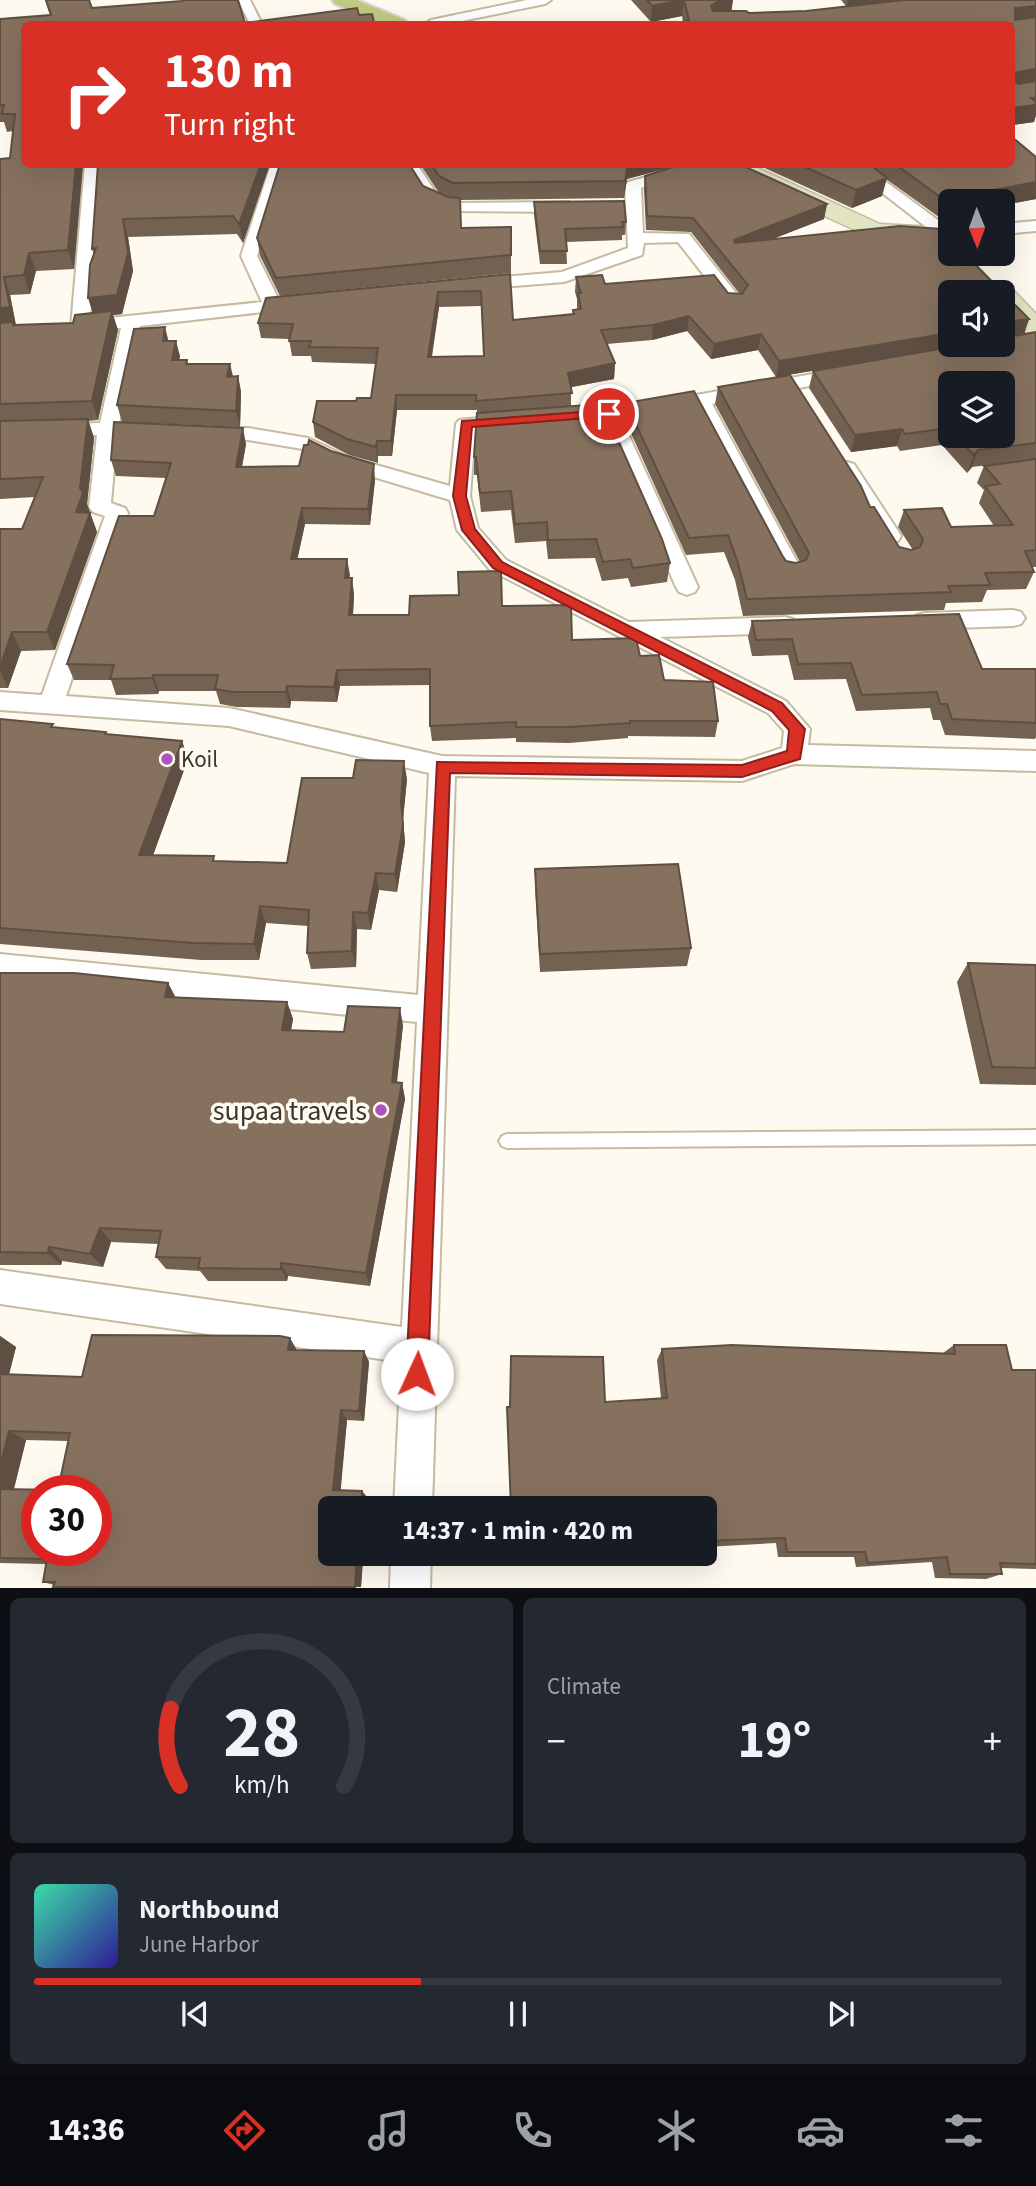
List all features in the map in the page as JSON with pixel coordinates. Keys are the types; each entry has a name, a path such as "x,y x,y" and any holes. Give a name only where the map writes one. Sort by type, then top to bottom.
{"main road":[{"path":"342,2 366,21"},
{"path":"342,2 390,21"}],"street":[{"path":"244,0 254,21"},
{"path":"467,0 475,15"},
{"path":"446,21 545,0"},
{"path":"93,168 74,327 312,302"},
{"path":"273,306 249,256 278,168"},
{"path":"412,168 432,199 450,208 582,207"},
{"path":"456,285 564,276 636,251 627,207 633,185 698,168"},
{"path":"739,168 876,231 938,235"},
{"path":"857,168 938,229"},
{"path":"1015,228 1036,226"},
{"path":"635,238 683,237 734,302"},
{"path":"982,273 989,280"},
{"path":"1015,312 1032,337"},
{"path":"51,705 117,513 100,508 108,429 132,321"},
{"path":"794,754 797,729 777,707 498,565 468,530 459,496 466,424 609,414 861,372"},
{"path":"794,383 809,407"},
{"path":"700,400 791,571"},
{"path":"609,414 687,587"},
{"path":"0,432 108,429 248,433 309,444 341,461 459,496"},
{"path":"838,453 904,558"},
{"path":"902,622 1013,618"},
{"path":"626,630 806,625"},
{"path":"0,701 229,717 442,766 742,771 794,754 1036,761"},
{"path":"413,1496 442,766"},
{"path":"0,967 432,1010"},
{"path":"0,1287 418,1347"},
{"path":"410,1587 411,1566"}],"lane":[{"path":"507,1141 806,1141 1036,1137"}],"building":[{"path":"46,0 89,0 92,8 182,0 238,0 244,21 21,21 21,168 76,168 68,250 29,253 24,275 4,277 10,307 0,308 0,159 10,158 15,114 2,114 4,105 0,105 0,19 51,15"},
{"path":"647,0 682,0 652,6"},
{"path":"684,0 720,0 711,6 713,11 749,13 806,11 904,0 1036,0 1036,6 1015,8 1015,20 1036,17 1036,69 1015,73 1015,21 686,21 689,20"},
{"path":"357,8 359,15 372,14 374,21 260,21"},
{"path":"1015,81 1018,84 1036,81 1036,98 1031,98 1036,105 1015,108"},
{"path":"1015,140 1036,157 1036,182 999,189 938,189 938,195 900,168 1015,168"},
{"path":"98,168 260,168 239,224 233,216 123,219 128,253 117,295 88,298 90,265 96,248 92,249"},
{"path":"279,168 412,168 423,186 448,197 460,198 461,228 511,227 511,255 276,278 257,238"},
{"path":"434,168 627,168 625,181 453,183 439,176"},
{"path":"670,168 748,168 827,204 734,240 735,243 900,226 938,229 938,266 977,266 990,280 938,280 938,335 779,361 761,334 714,344 689,316 653,325 601,330 615,363 568,373 572,393 476,401 476,395 396,395 391,441 377,441 376,447 347,439 313,422 317,401 356,401 357,398 371,398 378,348 309,347 311,341 289,341 293,324 258,323 266,298 510,274 513,320 574,314 573,310 581,309 578,293 581,293 576,277 602,275 605,284 714,275 728,293 742,294 748,285 693,218 647,216 645,176","holes":["481,291 484,356 428,357 438,292"]},
{"path":"807,168 874,168 887,178 856,190"},
{"path":"624,201 626,222 622,222 623,227 565,229 567,251 540,251 534,202"},
{"path":"1015,305 1029,319 1015,321"},
{"path":"112,311 92,401 0,404 0,323 73,323 75,315"},
{"path":"165,327 163,341 176,341 172,360 187,360 186,364 230,364 227,377 238,376 236,411 117,405 134,329"},
{"path":"1036,332 1036,443 1015,446 1015,371 938,371 938,429 905,434 902,429 855,435 813,371 938,349 938,357 1015,357 1015,336"},
{"path":"790,375 861,486 870,507 874,507 899,547 911,550 920,547 923,539 904,510 942,508 951,527 1013,525 985,486 1000,484 984,466 1036,459 1036,550 1025,551 1034,572 985,573 990,585 948,586 951,592 747,599 728,535 689,538 626,403 694,391 782,555 786,561 796,563 806,560 809,553 718,387"},
{"path":"602,404 670,563 633,568 630,559 603,562 596,539 548,540 547,522 515,524 511,491 480,493 474,457 477,413"},
{"path":"88,419 80,488 83,493 76,512 90,513 47,632 12,632 0,667 0,529 22,529 43,477 0,479 0,421"},
{"path":"114,422 243,428 236,467 299,466 304,445 308,445 309,440 331,451 374,464 368,509 302,508 291,559 347,559 345,578 352,578 349,615 409,615 410,596 459,595 458,572 501,571 502,606 571,605 572,640 636,638 640,656 659,655 664,680 713,682 718,721 630,721 570,727 516,727 516,722 430,726 430,669 337,670 334,687 287,686 286,692 233,692 215,689 218,675 153,675 152,678 110,679 114,665 67,664 119,516 154,516 171,463 111,460"},
{"path":"967,448 995,448 978,450 974,455"},
{"path":"959,614 982,669 1036,669 1036,723 952,719 947,704 940,704 937,692 862,695 851,663 798,664 792,639 756,640 752,621"},
{"path":"0,719 53,724 51,727 106,732 105,734 182,741 139,855 214,856 213,861 287,863 302,778 353,778 356,760 404,761 401,801 403,825 395,874 376,873 368,913 353,912 352,951 307,953 309,910 260,906 254,944 194,943 0,928"},
{"path":"678,864 691,948 540,954 535,869"},
{"path":"968,963 1036,965 1036,1068 992,1067"},
{"path":"0,973 74,973 168,983 165,997 287,1002 282,1030 344,1032 348,1006 400,1008 392,1082 402,1083 366,1273 281,1263 281,1269 198,1268 200,1258 156,1257 161,1231 100,1228 90,1254 49,1247 48,1253 0,1252"},
{"path":"92,1335 280,1336 290,1338 288,1350 364,1351 359,1411 341,1410 333,1490 362,1491 362,1496 318,1496 318,1566 356,1566 355,1587 53,1587 55,1582 43,1582 46,1566 112,1566 112,1475 61,1475 70,1433 9,1431 0,1466 0,1374 82,1377"},
{"path":"732,1345 955,1354 954,1345 1006,1345 1012,1370 1036,1370 1036,1564 1000,1563 1002,1574 950,1574 947,1557 868,1563 865,1552 787,1552 785,1538 717,1541 717,1496 511,1496 507,1407 510,1407 511,1356 603,1357 605,1402 667,1398 662,1349"},
{"path":"0,1489 21,1489 21,1558 0,1558"}],"place":[{"name":"Koil","path":"167,759"},
{"name":"supaa travels","path":"381,1110"}],"route":[{"path":"417,1374 442,766 742,771 794,754 797,729 777,707 498,565 468,530 459,496 466,424 609,414"}]}
